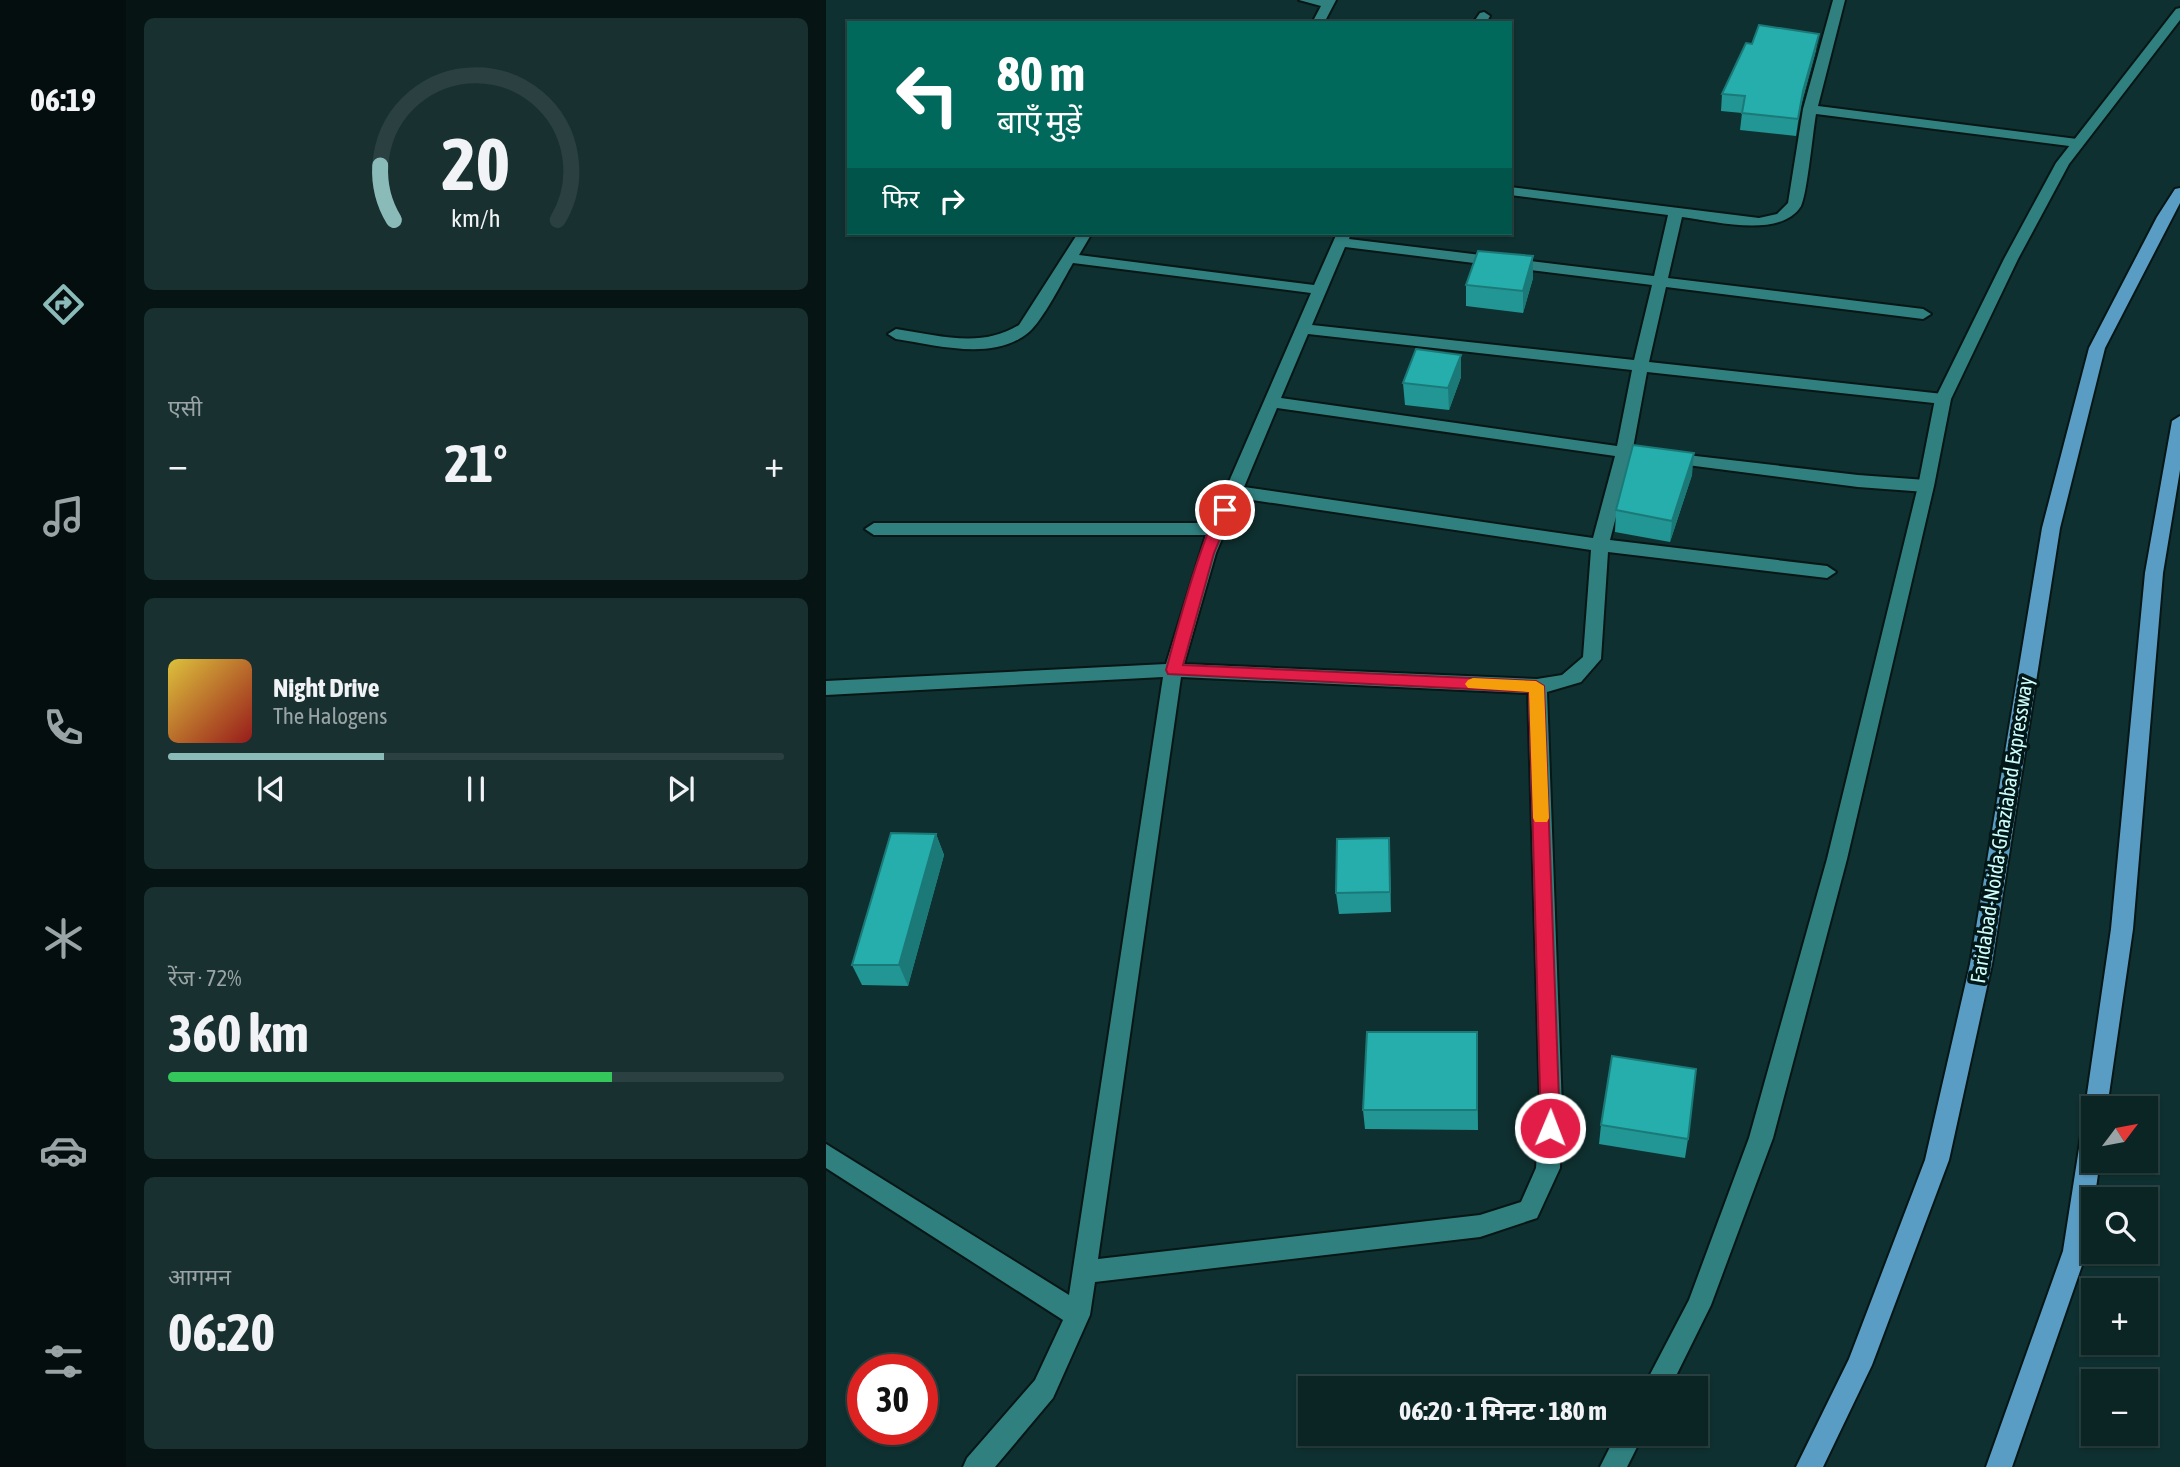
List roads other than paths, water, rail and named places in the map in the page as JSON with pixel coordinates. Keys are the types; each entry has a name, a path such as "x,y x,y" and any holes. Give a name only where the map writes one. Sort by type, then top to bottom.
{"main road":[{"name":"Faridabad-Noida-Ghaziabad Expressway","path":"1809,1467 1859,1365 1937,1160 1981,964 2055,515 2097,348 2164,217 2180,192"},
{"path":"2098,1096 2122,929 2154,573 2180,421"},
{"path":"1998,1467 2075,1251 2087,1173"}],"street":[{"path":"1304,0 1329,1 1319,21"},
{"path":"1512,191 1759,222 1782,217 1795,204 1810,109 1839,0"},
{"path":"1662,1376 1699,1305 1761,1138 1837,859 1926,486 1943,399 2011,258 2077,143 2180,12"},
{"path":"1810,109 2077,143"},
{"path":"826,688 1173,670 1536,686 1563,684 1581,674 1592,659 1600,545 1625,452 1640,368 1676,212"},
{"path":"896,334 977,345 992,344 1016,335 1025,328 1084,235"},
{"path":"976,1467 991,1453 1044,1389 1078,1315 1173,670 1207,553 1342,237 1923,314"},
{"path":"1069,258 1319,290"},
{"path":"1302,329 1943,399"},
{"path":"1271,402 1625,452 1858,481 1926,486"},
{"path":"1233,491 1600,545 1828,572"},
{"path":"874,529 1217,529"},
{"path":"1084,1272 1480,1226 1529,1210 1549,1168 1551,1108 1536,686"},
{"path":"826,1155 1078,1315"},
{"path":"1614,1467 1624,1446"}]}
